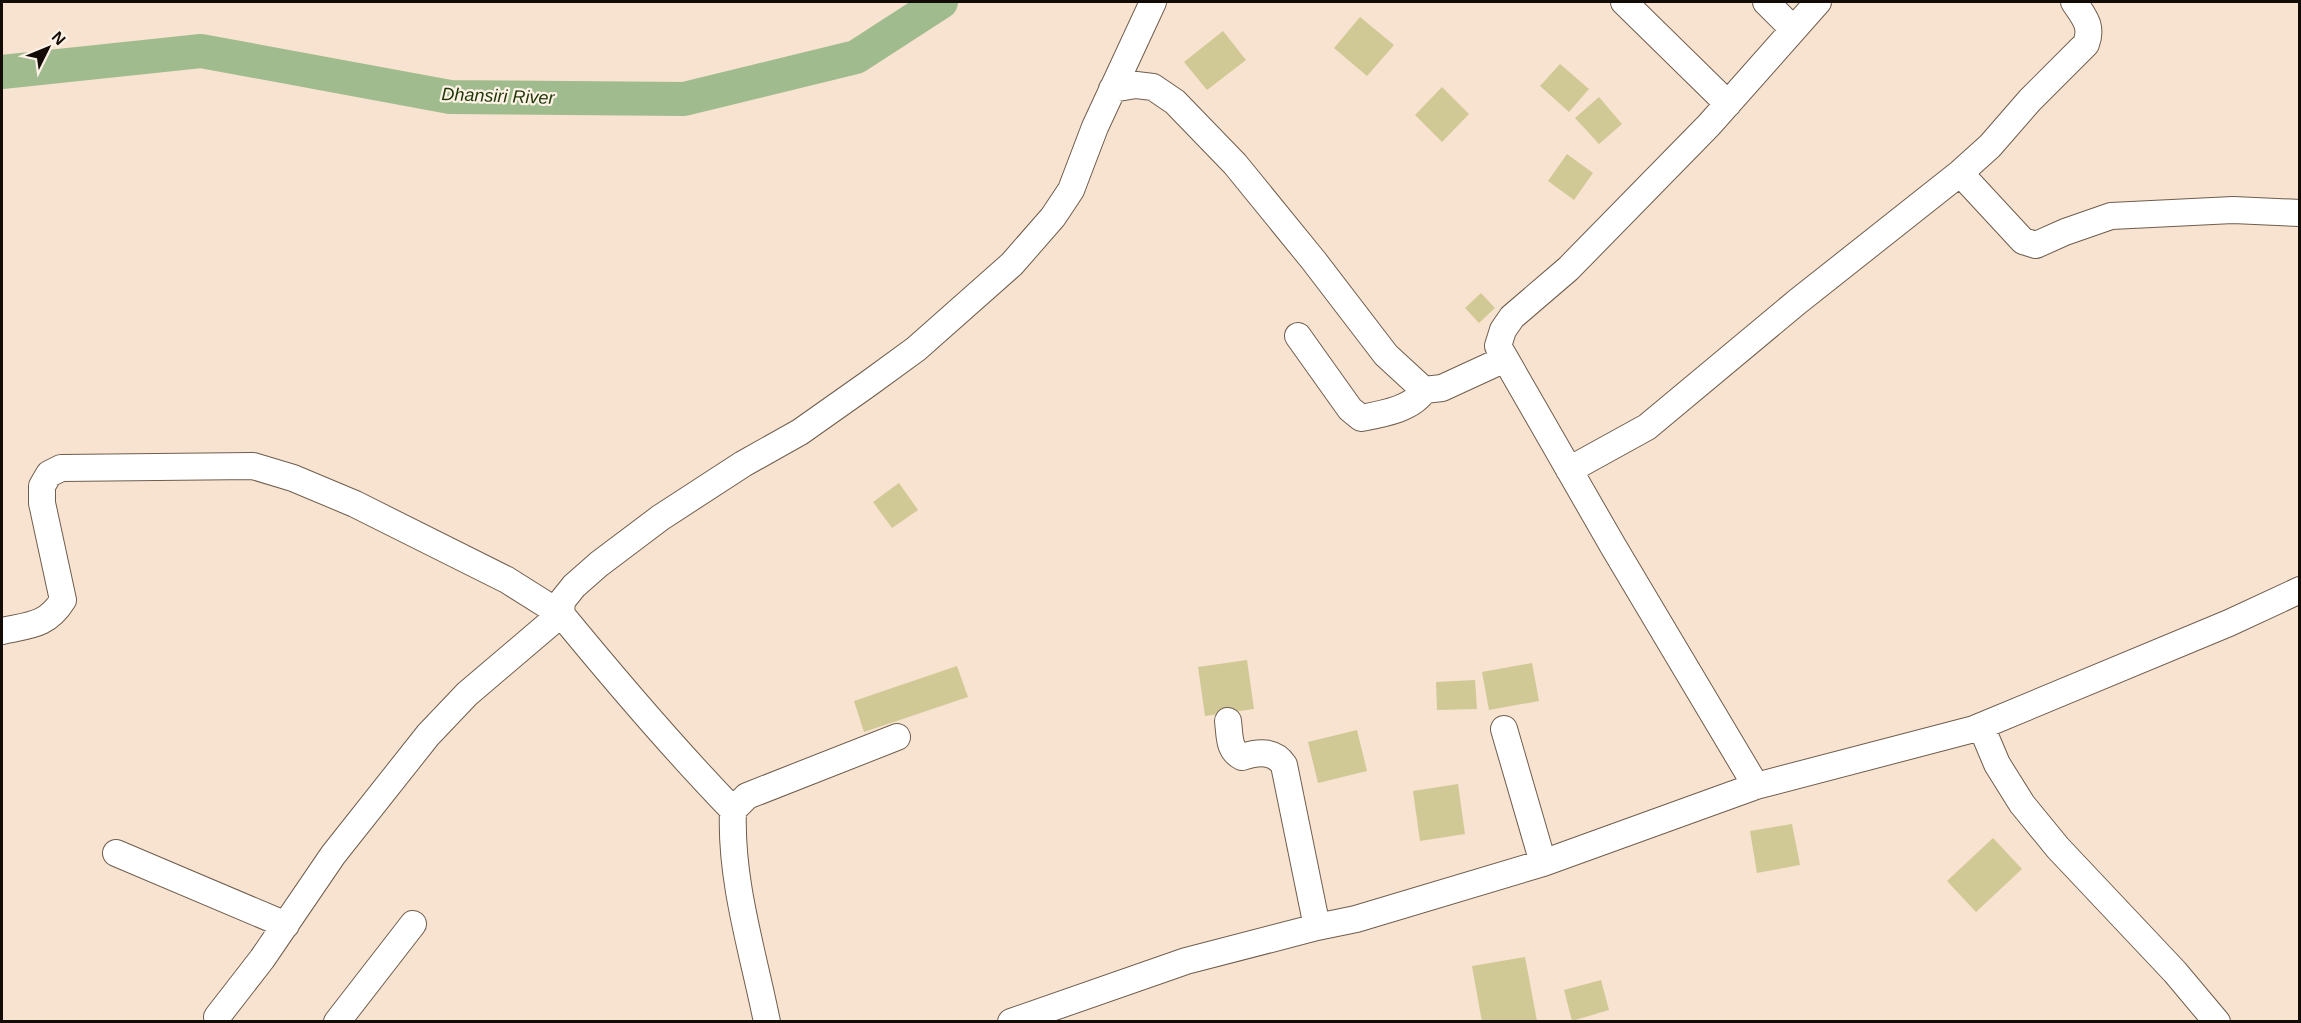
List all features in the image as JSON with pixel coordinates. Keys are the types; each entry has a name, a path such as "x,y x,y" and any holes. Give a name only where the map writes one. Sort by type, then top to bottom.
{"street":[{"path":"217,1017 262,959 333,855 428,735 467,694 561,614 562,601 574,586 660,518 743,464 800,432 916,349 1012,264 1053,217 1071,190 1112,89 1153,2"},
{"path":"1624,2 1728,104"},
{"path":"1766,2 1793,29"},
{"path":"1756,786 1498,346 1503,330 1512,317 1568,269 1728,104 1818,2"},
{"path":"1569,470 1647,427 1797,302 1960,173 1990,146 2030,100 2086,44 2090,34 2087,22 2074,2"},
{"path":"1112,89 1136,84 1153,87 1175,102 1235,164 1314,261 1386,355 1424,390 1442,388 1505,359"},
{"path":"1960,173 2023,241 2036,245 2111,216 2233,210 2290,212 2300,234"},
{"path":"1298,336 1350,409 1361,418 1410,404 1424,390"},
{"path":"2,631 39,623 55,613 63,600 42,503 42,486 49,474 61,468 253,466 293,478 355,504 507,580 561,614 679,754 734,810"},
{"path":"1011,1022 1186,961 1356,919 1543,863 1756,786 1981,726 2229,623 2300,590"},
{"path":"1228,721 1231,748 1235,753 1242,758 1252,754 1272,753 1280,758 1284,765 1317,927"},
{"path":"1981,726 1997,764 2022,804 2058,848 2175,972 2217,1022"},
{"path":"1504,729 1543,863"},
{"path":"767,1022 737,879 732,833 734,810 747,796 897,737"},
{"path":"116,854 286,925"},
{"path":"337,1022 413,924"}],"building":[{"path":"1360,17 1394,45 1367,76 1334,48"},
{"path":"1223,31 1246,60 1207,90 1184,62"},
{"path":"1560,64 1589,89 1569,112 1540,86"},
{"path":"1442,87 1469,114 1442,142 1415,115"},
{"path":"1599,97 1622,124 1599,144 1575,118"},
{"path":"1567,154 1593,173 1574,200 1548,181"},
{"path":"1481,293 1495,308 1479,323 1465,308"},
{"path":"899,483 918,510 892,528 873,502"},
{"path":"1247,660 1254,709 1205,716 1198,667"},
{"path":"1532,663 1539,701 1489,710 1482,672"},
{"path":"957,666 968,697 864,732 854,701"},
{"path":"1475,680 1477,709 1437,710 1436,682"},
{"path":"1357,730 1367,771 1318,783 1308,742"},
{"path":"1458,784 1465,834 1420,841 1413,791"},
{"path":"1792,824 1800,865 1757,873 1750,831"},
{"path":"1993,838 2022,869 1976,912 1947,881"},
{"path":"1525,957 1537,1021 1482,1022 1472,966"},
{"path":"1601,980 1609,1010 1572,1021 1564,990"}],"waterway":[{"name":"Dhansiri River","path":"2,72 201,51 450,97 684,99 856,57 941,2"}]}
